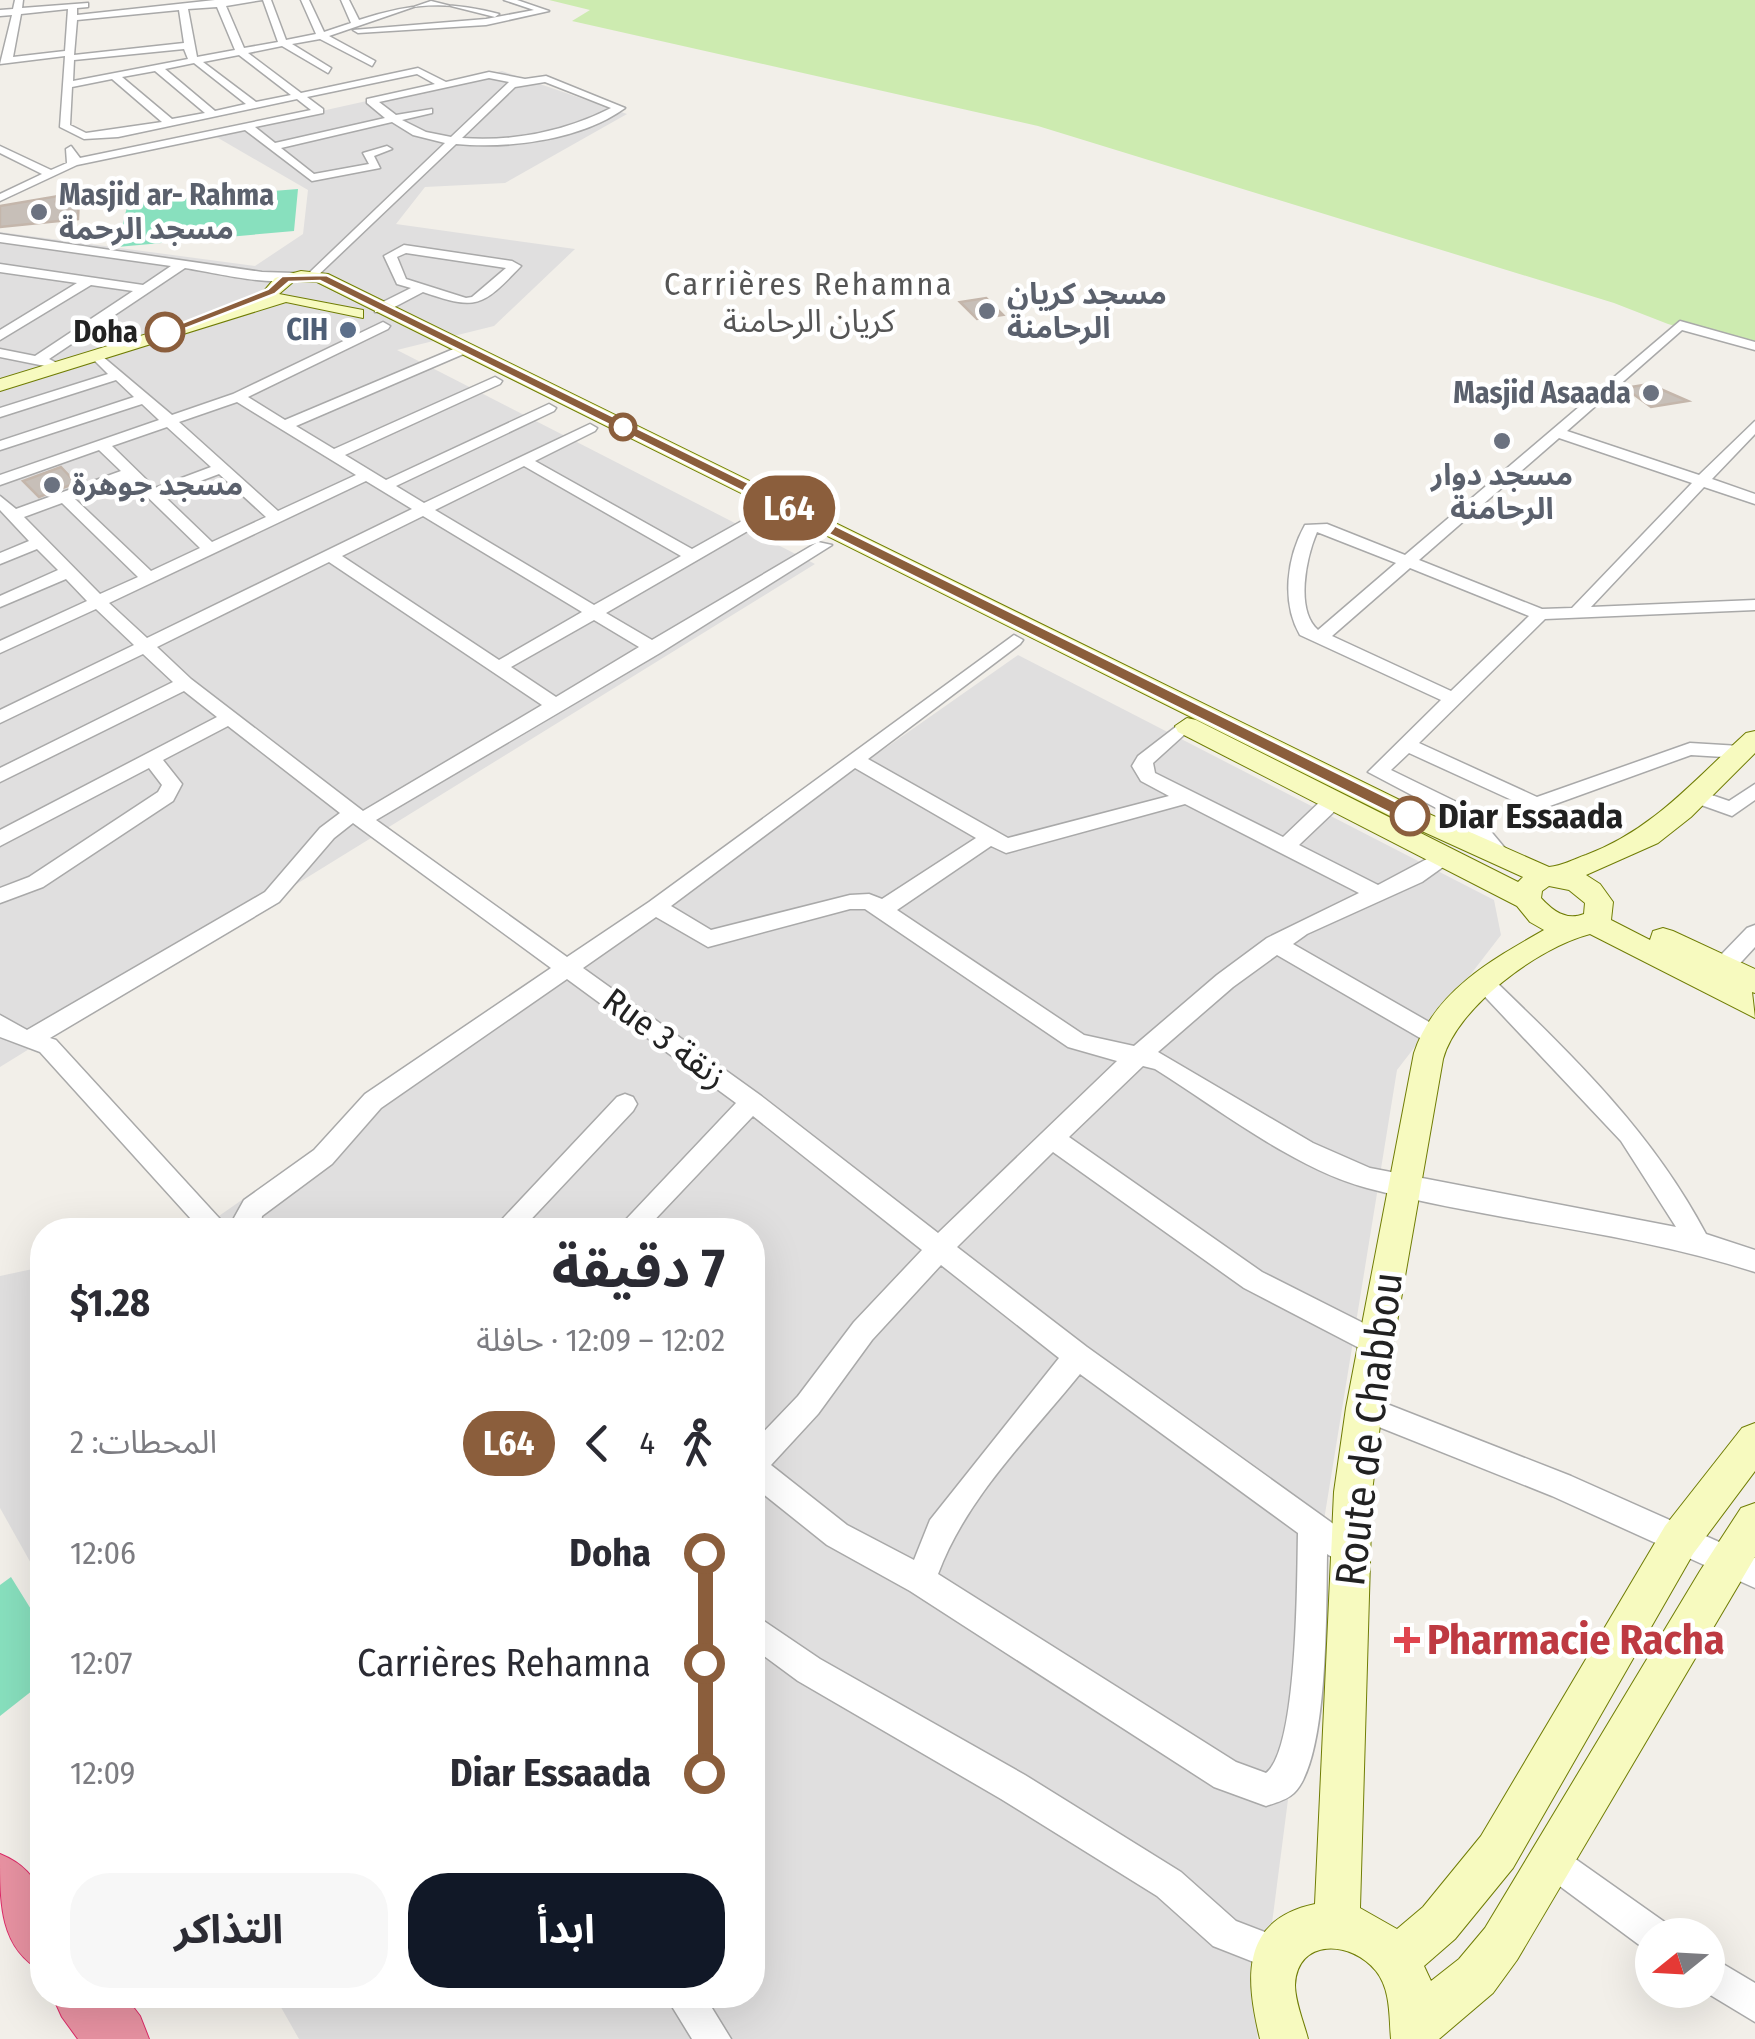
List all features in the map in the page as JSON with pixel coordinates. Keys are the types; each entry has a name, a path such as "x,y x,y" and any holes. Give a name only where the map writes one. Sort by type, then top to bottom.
{"highway":[{"path":"0,1884 30,1924"},
{"path":"94,2008 117,2039"}],"street":[{"path":"73,12 139,0"},
{"path":"0,13 23,6 73,12 258,0"},
{"path":"267,0 283,43 328,70"},
{"path":"306,0 321,36 372,63"},
{"path":"345,0 351,27"},
{"path":"66,85 321,36 427,0"},
{"path":"435,0 518,19"},
{"path":"351,27 378,31 518,19 546,10 508,0"},
{"path":"0,198 74,162 319,111 240,51 221,2"},
{"path":"23,6 9,60 186,46"},
{"path":"182,7 186,46 195,60 255,106"},
{"path":"73,12 65,127 76,134 109,135 418,72 443,84"},
{"path":"156,68 214,114"},
{"path":"276,290 316,295 321,280 456,138 512,84 546,80 620,108 527,141 456,138 422,135 370,101 496,75 521,82"},
{"path":"114,76 170,123"},
{"path":"272,147 428,111"},
{"path":"248,127 312,178 372,167 376,164 368,155 387,149"},
{"path":"74,162 68,141 76,134"},
{"path":"0,149 50,174"},
{"path":"2,240 183,264 381,318"},
{"path":"404,249 515,266 471,302 421,288 401,281 391,254 404,249"},
{"path":"38,360 183,264"},
{"path":"0,268 144,289"},
{"path":"0,280 16,270"},
{"path":"0,385 215,316 276,290 294,277 321,280 381,318 1504,859 1584,885 1591,915 1755,1007"},
{"path":"0,336 89,281"},
{"path":"0,480 238,397 381,318 421,288"},
{"path":"1318,639 1680,325 1755,346"},
{"path":"454,352 495,381 1446,857 1530,904 1550,921 1591,915 1724,966 1755,982"},
{"path":"284,425 454,352"},
{"path":"0,354 63,365"},
{"path":"96,355 277,518"},
{"path":"0,413 118,375"},
{"path":"334,455 495,381"},
{"path":"238,397 654,649"},
{"path":"0,446 144,398"},
{"path":"385,486 549,408"},
{"path":"1577,612 1700,481 1748,440 1755,425"},
{"path":"0,717 590,428"},
{"path":"1556,432 1755,500"},
{"path":"102,445 210,549"},
{"path":"527,462 694,556"},
{"path":"153,494 221,468"},
{"path":"7,508 65,498 131,473"},
{"path":"0,648 367,475"},
{"path":"65,498 149,578"},
{"name":"Rue 3 زنقة","path":"7,508 98,602 185,682 358,816 752,1102 1077,1356 1312,1530 1350,1553"},
{"path":"498,666 764,515"},
{"path":"1452,698 1318,639 1303,626 1298,608 1300,562 1310,528 1321,526 1540,614 1755,604"},
{"path":"0,559 40,542"},
{"path":"31,1038 272,897 329,828 358,816 557,706 824,545"},
{"path":"332,557 557,706"},
{"path":"0,602 68,572"},
{"path":"1504,859 1466,814 1378,772 1540,614"},
{"path":"246,1218 253,1208 323,1157 365,1107 656,907 1014,640"},
{"path":"0,776 185,682"},
{"path":"0,838 230,717"},
{"path":"1186,725 1142,763 1152,780 1376,893"},
{"path":"1406,744 1536,804 1678,752 1748,746"},
{"path":"1552,877 1629,848 1697,796 1748,746"},
{"path":"0,896 36,882 166,796 172,784 151,758"},
{"path":"854,760 988,840 1016,846 1184,798"},
{"path":"1697,796 1732,810 1755,790"},
{"path":"1285,846 1333,801"},
{"path":"883,909 988,840"},
{"path":"1591,915 1629,848"},
{"path":"765,1451 939,1248 1201,1000 1275,944 1327,914 1415,877 1446,857"},
{"name":"Route de Chabbou","path":"1493,977 1530,904 1533,882 1552,877"},
{"path":"656,907 708,939 856,901 870,901 1076,1041 1108,1053 1140,1054 1185,1075 1304,1150 1352,1173 1404,1188 1697,1242 1755,1261"},
{"name":"Route de Chabbou","path":"1338,1922 1350,1553 1364,1408 1408,1152 1435,1036 1448,1017 1493,977 1591,915"},
{"path":"1724,966 1755,933"},
{"path":"1275,944 1435,1036"},
{"path":"1493,977 1645,1152 1678,1202 1697,1242"},
{"path":"0,1024 10,1033 48,1046 206,1218"},
{"path":"640,1218 752,1102"},
{"path":"516,1218 625,1104"},
{"path":"1052,1138 1253,1280 1376,1343"},
{"path":"921,1580 940,1530 1077,1356"},
{"path":"1364,1408 1532,1474 1741,1568"},
{"path":"1396,1961 1439,1923 1497,1852 1679,1540 1755,1441"},
{"path":"765,1477 837,1535 921,1580 1226,1775 1266,1790 1288,1777 1295,1758 1304,1705 1312,1530"},
{"path":"1415,2031 1476,1976 1501,1944 1550,1858 1741,1568 1755,1522"},
{"path":"765,1638 809,1670 1013,1787 1169,1884 1225,1934 1279,1954"},
{"path":"1550,1858 1635,1921"},
{"path":"1284,2039 1272,1995 1279,1954 1303,1927 1325,1920 1368,1934 1396,1961 1412,1997 1415,2031"},
{"path":"1725,1984 1755,2004"},
{"path":"692,2008 713,2039"}],"shaded area":[{"path":"502,71 627,114 505,183 425,187 396,224 575,249 494,326 397,350 815,564 0,1067 0,232 255,266 303,234 308,190 213,135"},
{"path":"1018,655 1494,900 1501,935 1397,1070 1325,1514 1257,2039 299,2039 281,2008 765,2008 765,1218 216,1218"},
{"path":"30,1270 30,1562 0,1508 0,1276"}],"green space":[{"path":"549,0 1755,0 1755,348 1038,126 572,21 590,10"},
{"path":"298,189 294,231 117,247 128,203"},
{"path":"11,1577 30,1608 30,1692 0,1716 0,1585"}],"building":[{"name":"Masjid ar- Rahma مسجد الرحمة","path":"58,196 56,201 79,199 78,219 0,227 0,206"},
{"name":"مسجد كريان الرحامنة","path":"986,298 1003,315 977,319 960,302"},
{"name":"Masjid Asaada","path":"1649,384 1688,401 1651,407 1625,388"},
{"name":"مسجد جوهرة","path":"61,467 76,483 39,497 23,481"}],"bus line":[{"name":"L64","path":"165,332 272,292 274,286 286,279 325,279 1410,816"}],"place":[{"name":"Masjid ar- Rahma مسجد الرحمة","path":"39,212"},
{"name":"مسجد كريان الرحامنة","path":"987,311"},
{"name":"CIH","path":"348,330"},
{"name":"Doha","path":"165,332"},
{"name":"Masjid Asaada","path":"1651,393"},
{"name":"مسجد دوار الرحامنة","path":"1502,441"},
{"name":"مسجد جوهرة","path":"52,485"},
{"name":"Diar Essaada","path":"1410,816"},
{"name":"Pharmacie Racha","path":"1407,1640"}],"district":[{"name":"Carrières Rehamna كريان الرحامنة","path":"809,302"}]}
